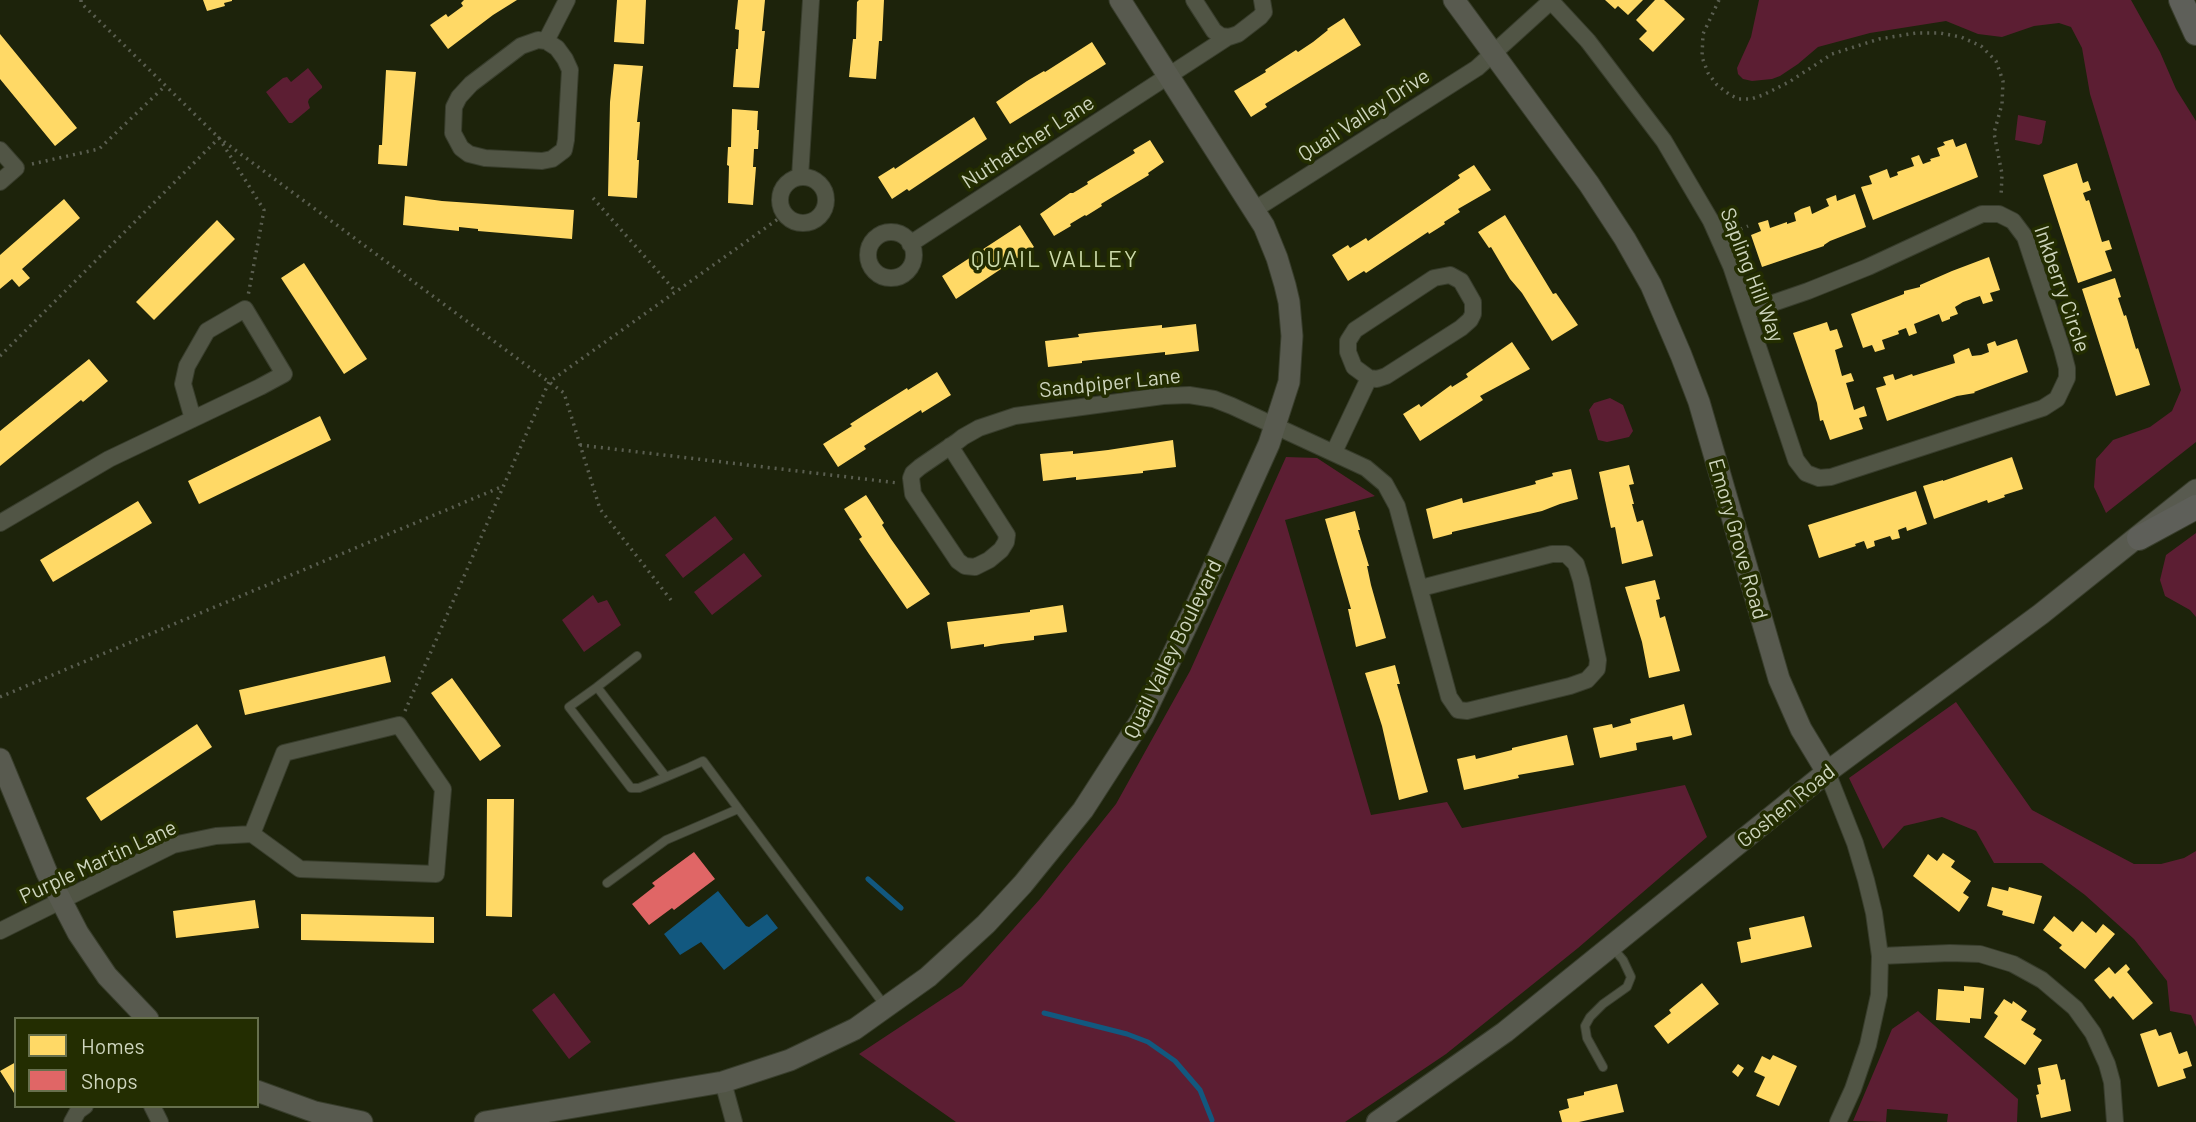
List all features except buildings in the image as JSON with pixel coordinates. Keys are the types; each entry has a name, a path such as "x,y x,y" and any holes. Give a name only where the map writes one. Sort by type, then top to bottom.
{"main road":[{"path":"2181,0 2196,33"},
{"path":"2139,538 2196,508"}],"street":[{"path":"546,41 567,0"},
{"path":"800,177 811,0"},
{"name":"Quail Valley Boulevard","path":"485,1122 723,1082 776,1066 855,1029 928,977 986,924 1039,866 1094,794 1129,740 1160,684 1248,494 1275,427 1290,374 1292,346 1288,296 1264,226 1120,0"},
{"path":"1194,0 1214,31 1228,37"},
{"name":"Nuthatcher Lane","path":"910,244 1228,37 1238,34 1258,20 1264,12 1262,0"},
{"name":"Emory Grove Road","path":"1454,0 1589,184 1651,285 1699,402 1779,679 1795,718 1827,772 1850,831 1874,913 1880,956 1879,995 1868,1045 1838,1122"},
{"name":"Quail Valley Drive","path":"1254,210 1477,68 1551,0"},
{"name":"Sapling Hill Way","path":"1551,0 1588,41 1674,155 1717,232 1747,312 1796,460 1803,471 1812,476"},
{"path":"538,40 546,41 560,51 570,73 564,150 552,159 542,161 485,158 469,154 461,148 453,133 454,107 459,97 471,84 521,46 538,40"},
{"path":"0,150 16,168 0,183"},
{"path":"800,177 812,178 822,187 826,197 825,207 815,219 805,223 795,221 785,214 780,202 787,183 800,177"},
{"name":"Inkberry Circle","path":"1747,312 1868,267 1985,214 1999,214 2008,218 2025,237 2067,368 2066,383 2057,399 2043,408 1831,477 1812,476"},
{"path":"1450,275 1461,281 1474,303 1469,322 1386,376 1369,378 1358,371 1350,360 1348,341 1355,330 1434,278 1450,275"},
{"path":"0,523 109,459 193,419 284,374 245,309 207,331 187,366 183,384 193,419"},
{"path":"1334,452 1369,378"},
{"name":"Sandpiper Lane","path":"911,485 915,471 950,446 979,428 1015,416 1177,395 1214,399 1370,470 1391,493 1400,513 1449,697 1458,709 1467,711 1570,686 1587,680 1597,669 1598,660 1581,580 1576,564 1566,554 1552,554 1421,588"},
{"path":"911,485 916,497 961,564 968,567 979,565 1001,550 1006,542 1006,533 950,446"},
{"name":"Goshen Road","path":"1377,1122 1505,1032 1827,772 2041,614 2196,490"},
{"path":"399,725 443,789 436,874 300,869 252,834 284,753 399,725"},
{"path":"0,759 61,902 78,933 99,965 146,1017"},
{"name":"Purple Martin Lane","path":"2,926 61,902 173,845 216,836 252,834"},
{"path":"1880,956 1980,954 2013,964 2042,980 2075,1009 2093,1033 2109,1073 2115,1122"},
{"path":"723,1082 734,1122"},
{"path":"259,1092 315,1112 362,1122"},
{"path":"72,1122 82,1108"}],"lane":[{"path":"637,656 569,707 631,788 635,789 702,761 886,1008"},
{"path":"597,687 666,777"},
{"path":"607,883 666,839 738,809"},
{"path":"1603,1067 1587,1038 1585,1026 1602,1004 1627,987 1631,977 1623,960 1612,947"}],"path":[{"path":"81,0 81,4 219,138 564,393 600,509 671,600"},
{"path":"1718,0 1703,34 1702,57 1708,73 1717,85 1739,99 1751,99 1769,93 1832,54 1879,39 1916,33 1940,33 1961,37 1981,46 1996,61 2003,81 2002,104 1994,133 2002,174 2001,197"},
{"path":"16,168 99,149 166,86"},
{"path":"219,138 264,210 245,309"},
{"path":"0,356 219,138"},
{"path":"593,198 676,292"},
{"path":"399,725 549,382 785,214"},
{"path":"1734,232 1748,226"},
{"path":"580,445 911,485"},
{"path":"0,698 503,486"}],"shaded area":[{"path":"1759,0 2131,0 2160,52 2176,89 2196,121 2196,442 2106,513 2094,487 2096,459 2113,440 2150,427 2172,411 2181,390 2090,94 2082,48 2071,27 2059,23 2034,26 2002,37 1978,34 1946,21 1870,33 1818,47 1780,76 1752,81 1743,79 1737,68 1751,37"},
{"path":"308,68 322,88 309,99 310,108 289,123 266,92 283,78 287,77 291,82"},
{"path":"2018,115 2046,121 2042,143 2039,145 2015,140"},
{"path":"1610,398 1623,405 1633,431 1629,437 1607,442 1598,440 1589,410 1594,403"},
{"path":"1286,457 1317,458 1375,496 1285,520 1371,815 1447,802 1462,828 1685,785 1707,837 1578,948 1446,1054 1345,1122 956,1122 859,1054 962,986 1040,899 1116,804 1190,671"},
{"path":"715,516 733,539 683,578 665,555"},
{"path":"2196,533 2196,617 2190,610 2165,596 2160,580 2166,555"},
{"path":"744,553 762,576 712,615 694,592"},
{"path":"593,595 598,603 607,600 621,625 584,652 562,620"},
{"path":"1956,702 2032,810 2134,864 2161,864 2184,858 2196,851 2196,1027 2191,1015 2170,1011 2167,981 2134,939 2085,895 2042,863 1994,863 1976,831 1942,817 1904,826 1883,849 1849,778"},
{"path":"554,993 591,1042 569,1059 532,1010"},
{"path":"1918,1011 2018,1099 2017,1122 1947,1122 1948,1114 1887,1109 1886,1122 1853,1121 1892,1029"}],"water":[{"path":"718,891 746,926 749,927 767,914 778,928 724,970 701,942 680,955 664,934"}],"waterway":[{"path":"868,879 901,908"},
{"path":"1044,1013 1148,1042 1175,1061 1200,1090 1212,1120"}],"district":[{"name":"QUAIL VALLEY","path":"1055,259"}]}
